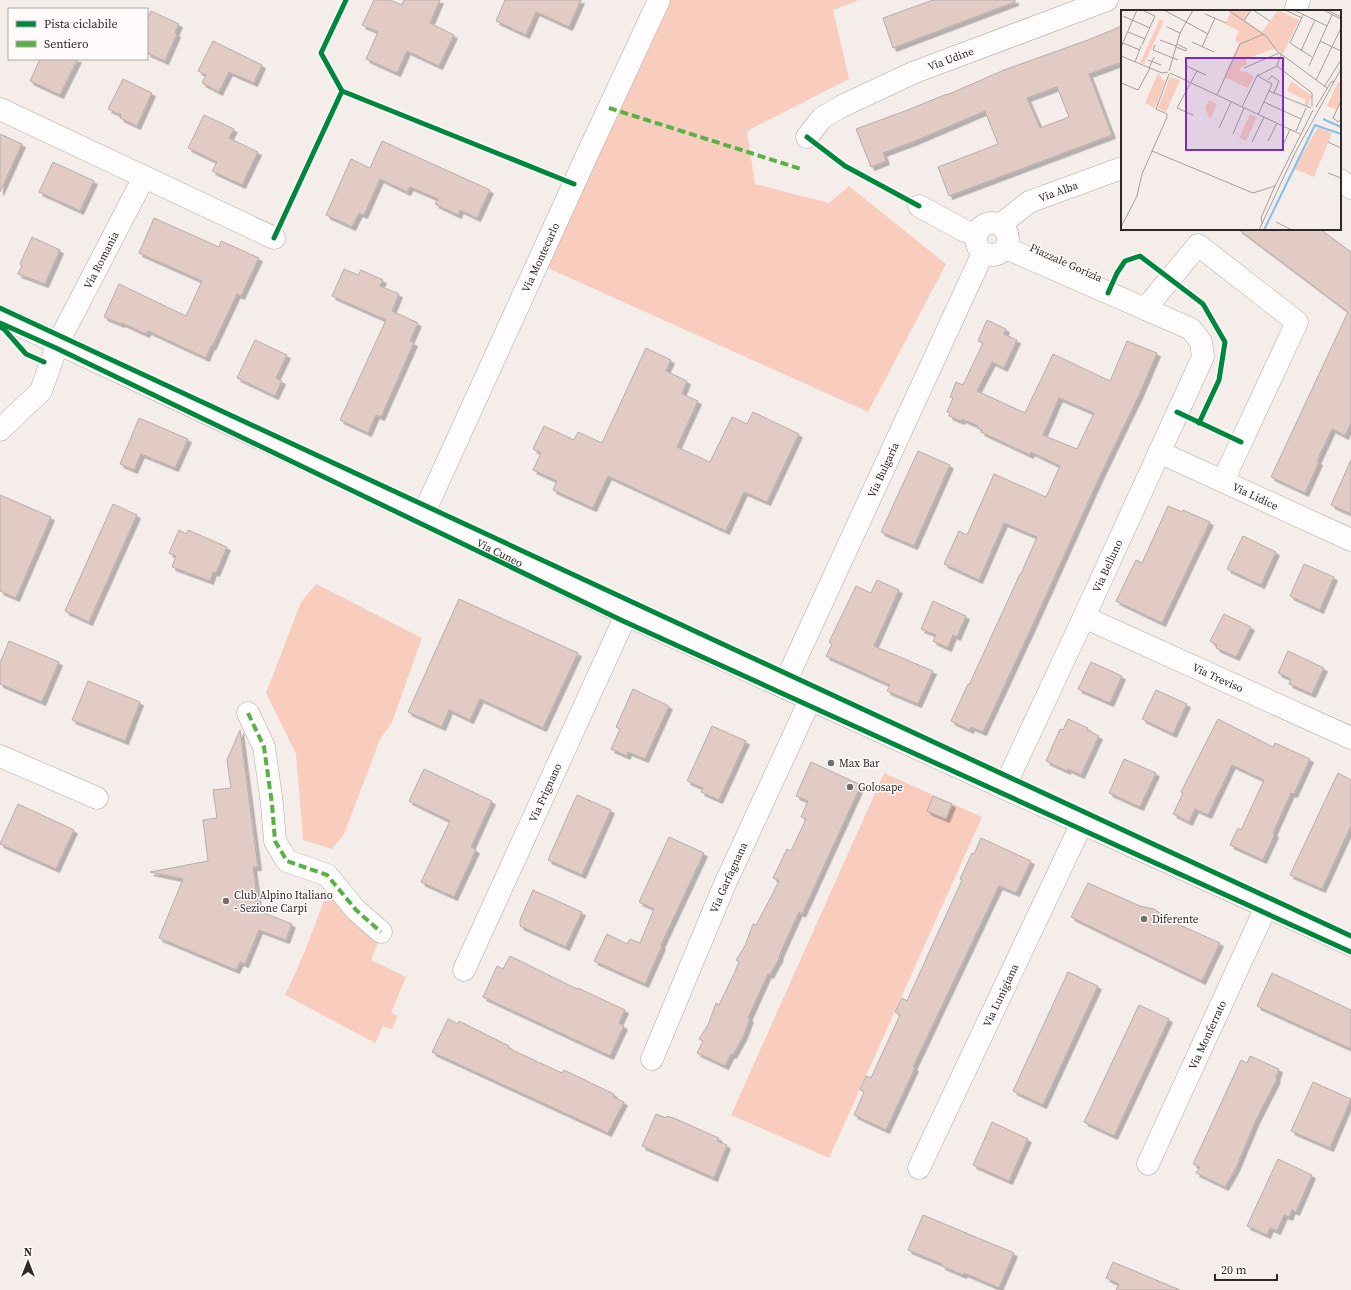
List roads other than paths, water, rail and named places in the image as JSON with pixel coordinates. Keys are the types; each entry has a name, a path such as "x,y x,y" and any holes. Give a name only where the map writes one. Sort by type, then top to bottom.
{"street":[{"name":"Via Montecarlo","path":"423,515 587,154 659,0"},
{"name":"Via Udine","path":"806,138 822,118 842,106 908,75 1013,34 1107,0"},
{"path":"1295,10 1299,0"},
{"path":"0,109 274,238"},
{"name":"Via Alba","path":"1000,225 1029,202 1121,168"},
{"name":"Via Romania","path":"0,430 41,391 58,343 144,178"},
{"path":"1341,181 1351,188"},
{"path":"919,206 965,231 980,244 988,255 998,255 1006,248 1008,243 1007,233 1000,225 988,223 979,229 980,244"},
{"name":"Via Bulgaria","path":"783,687 980,244"},
{"path":"1145,309 1198,245 1297,322 1223,481"},
{"name":"Piazzale Gorizia","path":"1006,248 1191,329 1201,342"},
{"name":"Via Cuneo","path":"0,316 423,515 626,615 1351,945"},
{"name":"Via Belluno","path":"1004,788 1203,357 1201,342"},
{"name":"Via Lidice","path":"1159,452 1351,540"},
{"name":"Via Frignano","path":"464,970 626,615"},
{"name":"Via Treviso","path":"1084,617 1351,738"},
{"name":"Via Garfagnana","path":"652,1058 724,886 810,700"},
{"path":"248,713 264,747 272,804 275,841 287,861 327,875 356,910 381,932"},
{"path":"0,756 97,798"},
{"name":"Via Lunigiana","path":"919,1168 1082,823"},
{"name":"Via Monferrato","path":"1148,1164 1266,907"}],"place":[{"name":"Max Bar","path":"831,763"},
{"name":"Golosape","path":"850,787"},
{"name":"Club Alpino Italiano - Sezione Carpi","path":"226,901"},
{"name":"Diferente","path":"1144,919"}]}
